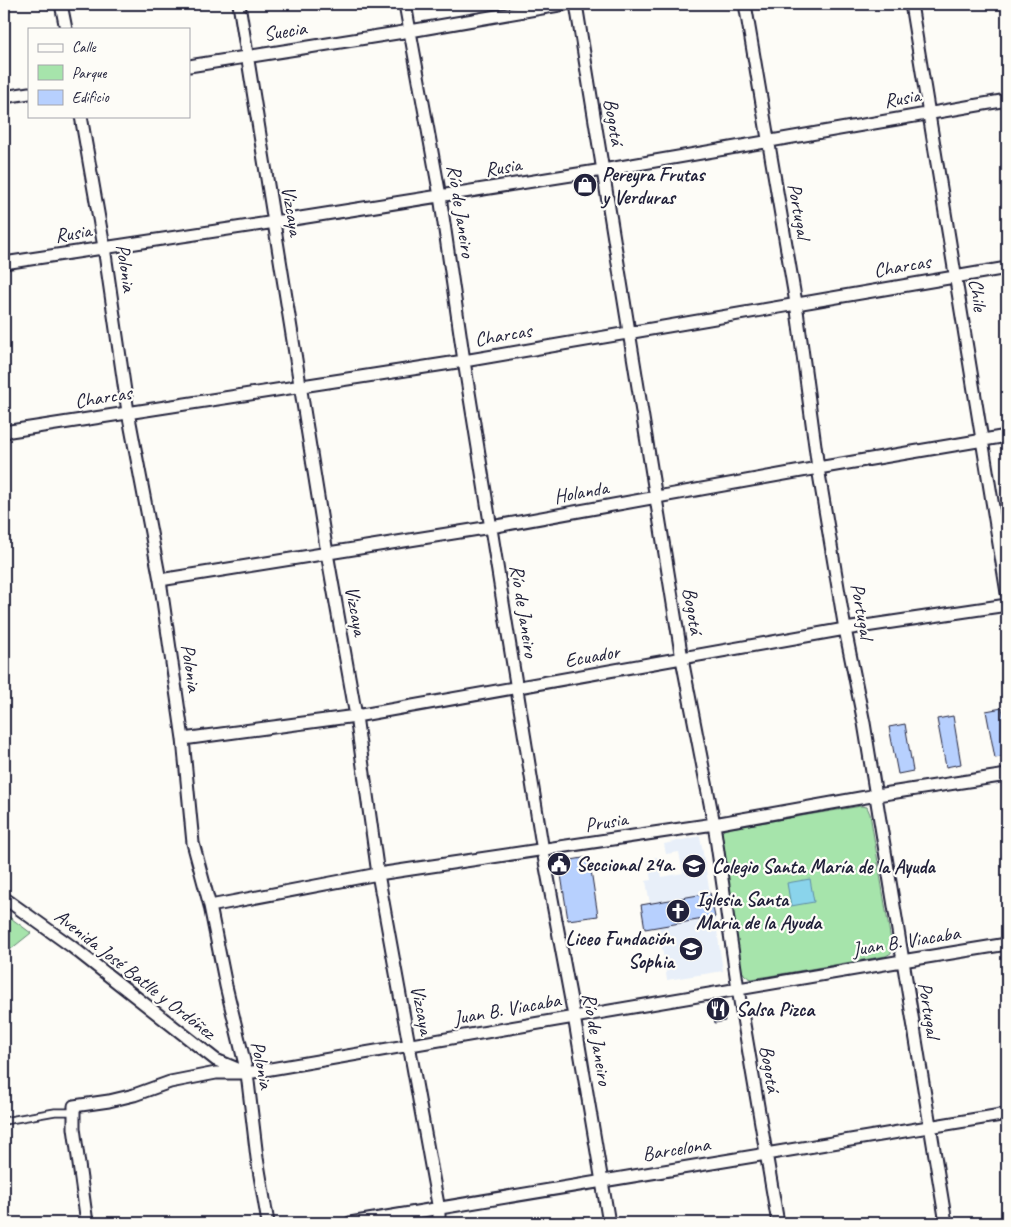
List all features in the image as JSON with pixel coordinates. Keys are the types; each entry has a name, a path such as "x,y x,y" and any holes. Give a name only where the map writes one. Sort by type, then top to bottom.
{"street":[{"path":"61,4 66,28"},
{"name":"Vizcaya","path":"239,4 327,553 356,716 378,874 439,1210 438,1223"},
{"name":"Río de Janeiro","path":"405,4 440,196 464,361 543,851 574,1016 608,1223"},
{"name":"Suecia","path":"190,66 565,4"},
{"name":"Bogotá","path":"576,4 655,497 682,659 714,824 738,989 778,1223"},
{"name":"Portugal","path":"745,4 796,303 818,468 877,796 902,961 946,1223"},
{"name":"Chile","path":"910,4 1007,593"},
{"path":"4,97 28,92"},
{"name":"Rusia","path":"4,263 602,170 1007,100"},
{"name":"Polonia","path":"81,118 104,247 128,412 160,580 183,738 193,842 210,906 226,986 247,1073 257,1158 268,1223"},
{"name":"Charcas","path":"4,432 464,361 1007,268"},
{"name":"Holanda","path":"160,580 491,527 1007,436"},
{"name":"Ecuador","path":"183,738 356,716 846,629 1007,605"},
{"name":"Prusia","path":"210,906 378,874 543,851 1007,775"},
{"name":"Avenida José Batlle y Ordóñez","path":"4,898 71,946 216,1060 247,1073"},
{"name":"Juan B. Viacaba","path":"74,1109 134,1095 170,1082 216,1073 247,1073 1007,944"},
{"path":"74,1109 74,1128 87,1223"},
{"name":"Barcelona","path":"350,1223 439,1210 602,1180 1007,1114"}],"lane":[{"path":"4,1121 74,1109"}],"shaded area":[{"name":"Colegio Santa María de la Ayuda","path":"700,836 710,893 650,904 646,881 651,880 647,859 658,857 662,877 683,873 679,852 666,854 664,844"},
{"name":"Liceo Fundación Sophia","path":"715,917 723,971 667,980 659,927"}],"green space":[{"path":"861,806 867,807 870,814 892,947 891,953 886,956 752,979 746,976 741,969 739,959 720,834 730,828"},
{"path":"4,913 31,933 6,953 4,959"}],"water":[{"path":"810,879 814,902 791,906 787,883"}],"building":[{"name":"Pereyra Frutas y Verduras","path":"592,179 595,182 596,189 577,192 575,182"},
{"path":"1002,708 1007,734 1007,756 995,758 986,711"},
{"path":"953,716 961,764 946,767 937,719"},
{"path":"905,724 913,771 898,774 889,727"},
{"path":"589,857 598,916 568,920 559,862"},
{"name":"Iglesia Santa Maria de la Ayuda","path":"710,893 715,917 645,929 641,905"},
{"name":"Salsa Pizca","path":"721,1000 725,1021 715,1023 711,1001"}],"place":[{"name":"Pereyra Frutas y Verduras","path":"585,185"},
{"name":"Seccional 24a.","path":"559,864"},
{"name":"Colegio Santa María de la Ayuda","path":"694,866"},
{"name":"Iglesia Santa Maria de la Ayuda","path":"678,911"},
{"name":"Liceo Fundación Sophia","path":"691,949"},
{"name":"Salsa Pizca","path":"718,1009"}]}
